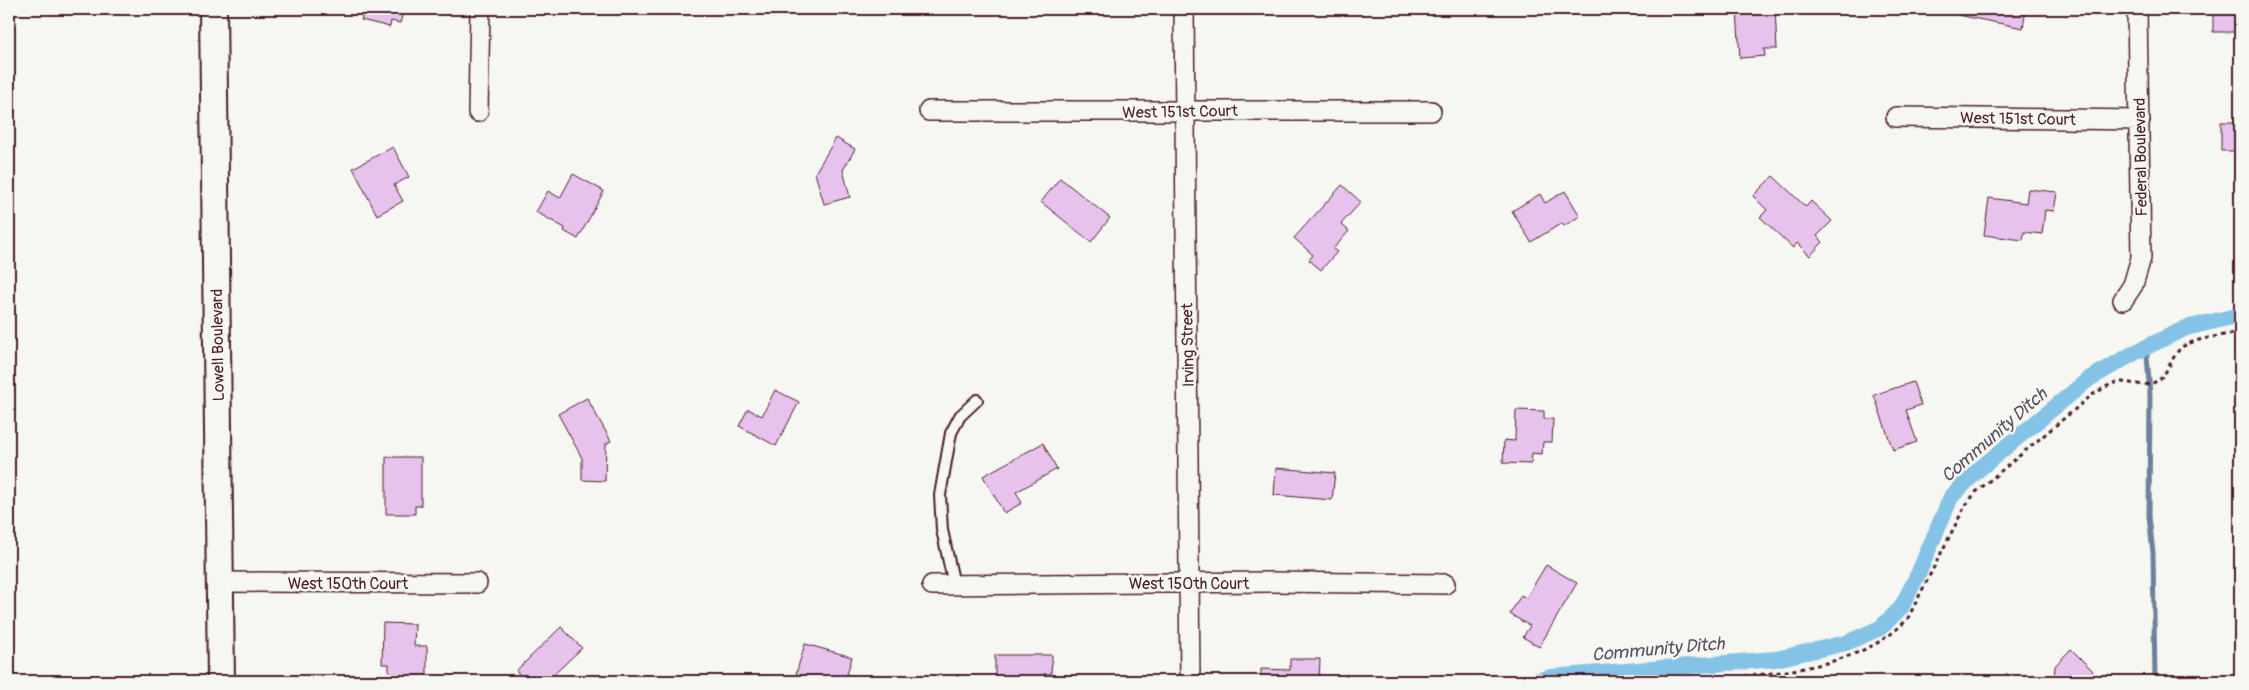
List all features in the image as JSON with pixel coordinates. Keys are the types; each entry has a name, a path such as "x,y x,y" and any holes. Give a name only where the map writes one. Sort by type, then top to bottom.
{"main road":[{"name":"Lowell Boulevard","path":"214,9 221,681"}],"street":[{"path":"478,112 480,9"},
{"name":"Irving Street","path":"1184,9 1190,681"},
{"name":"Federal Boulevard","path":"2123,300 2133,286 2141,258 2137,9"},
{"name":"West 151st Court","path":"929,111 1431,112"},
{"name":"West 151st Court","path":"1896,117 2140,120"},
{"name":"West 150th Court","path":"220,582 476,583"},
{"name":"West 150th Court","path":"932,585 1445,584"}],"lane":[{"path":"954,584 942,530 940,495 951,433 960,416 977,400"}],"path":[{"path":"1689,681 1825,663 1854,655 1880,642 1899,628 1908,618 1965,506 1976,492 2092,395 2111,384 2121,382 2144,384 2155,382 2164,375 2180,349 2189,344 2240,332"}],"building":[{"path":"360,9 404,9 400,23 391,21 390,27 361,20 363,14 360,13"},
{"path":"1737,9 1775,9 1777,49 1764,49 1765,56 1740,58"},
{"path":"1958,9 2026,9 2023,28 1958,15"},
{"path":"2222,9 2240,9 2240,32 2213,32 2213,11 2222,12"},
{"path":"2221,122 2240,122 2240,151 2221,151"},
{"path":"836,138 855,149 843,170 850,197 824,204 815,173"},
{"path":"393,147 409,177 394,185 403,201 377,215 353,168"},
{"path":"573,174 604,191 578,239 564,231 565,228 536,212 548,191 560,198"},
{"path":"1773,176 1806,207 1811,201 1832,221 1817,236 1823,242 1810,256 1797,243 1793,248 1760,217 1767,210 1753,196"},
{"path":"1060,178 1110,218 1091,242 1041,202"},
{"path":"1342,185 1361,202 1341,224 1349,231 1333,249 1337,252 1321,270 1309,260 1313,255 1294,238"},
{"path":"2028,189 2057,192 2054,211 2045,210 2042,234 2024,232 2023,240 1984,235 1989,198 2026,203"},
{"path":"1565,191 1580,216 1564,226 1562,223 1531,242 1512,211 1540,194 1545,203"},
{"path":"1913,382 1921,405 1906,410 1917,442 1893,450 1874,395"},
{"path":"775,390 799,402 776,446 739,426 748,409 762,416"},
{"path":"587,398 611,441 606,444 605,481 582,480 582,458 558,414"},
{"path":"1516,410 1544,411 1544,419 1553,419 1552,442 1543,442 1542,454 1532,453 1531,464 1503,463 1504,440 1515,441"},
{"path":"1043,443 1057,469 1016,492 1022,503 1004,513 983,476"},
{"path":"386,457 421,457 421,506 415,506 415,514 386,514"},
{"path":"1276,468 1335,473 1332,500 1274,495"},
{"path":"1546,565 1577,583 1539,647 1523,637 1530,626 1510,614 1521,595 1526,598"},
{"path":"383,623 415,624 414,646 427,646 427,677 389,676 389,664 382,664"},
{"path":"561,627 582,648 547,681 527,681 516,671"},
{"path":"805,644 852,657 845,681 823,681 796,674"},
{"path":"2071,649 2093,671 2083,681 2054,681 2055,666"},
{"path":"995,655 1052,655 1051,674 1044,674 1044,681 995,681"},
{"path":"1290,659 1320,659 1319,681 1261,681 1261,669 1290,670"}],"waterway":[{"name":"Community Ditch","path":"1536,681 1551,677 1776,659 1846,643 1880,628 1901,608 1919,572 1951,497 1978,470 2089,379 2136,352 2186,328 2240,315"},
{"path":"2149,345 2147,355 2150,396 2149,516 2153,553 2155,681"}]}
